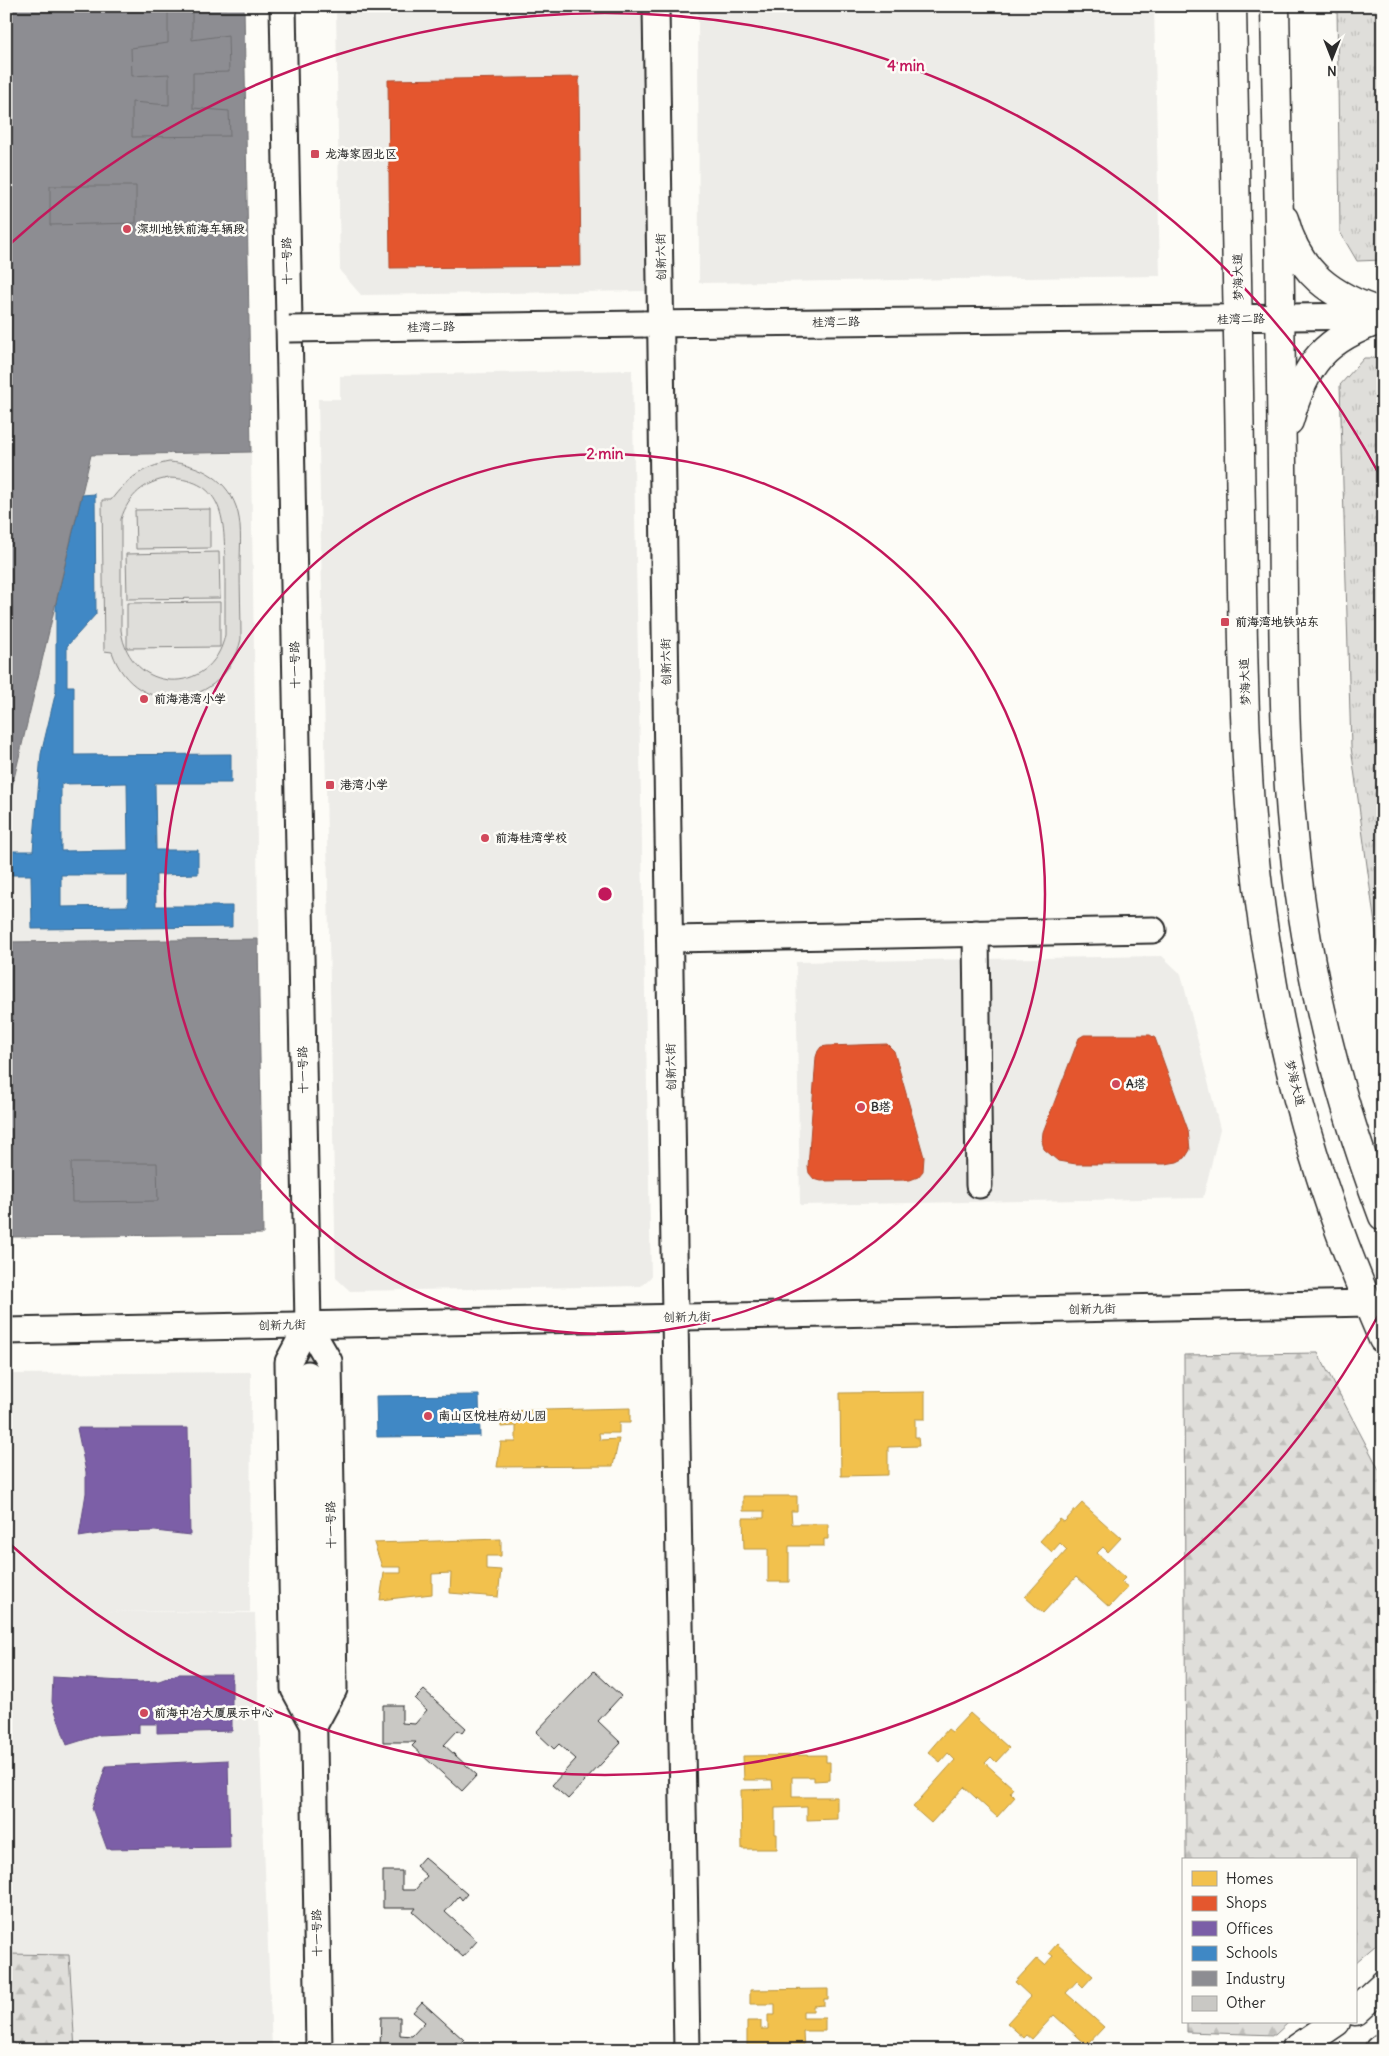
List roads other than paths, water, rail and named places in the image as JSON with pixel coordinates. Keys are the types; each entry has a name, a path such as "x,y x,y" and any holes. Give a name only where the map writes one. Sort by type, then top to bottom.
{"main road":[{"name":"梦海大道","path":"1232,6 1243,633 1250,793 1256,875 1267,951 1283,1036 1308,1132 1339,1230 1383,1339"},
{"path":"1275,6 1281,318 1285,723 1291,808 1310,960 1324,1024 1346,1106 1383,1216"},
{"path":"1278,196 1286,226 1296,249 1309,269 1325,286 1341,297 1383,316"},
{"path":"1282,446 1295,399 1308,370 1319,356 1344,336 1383,316"},
{"path":"1356,2009 1383,1985"},
{"path":"1295,2050 1333,2024"},
{"path":"1312,2050 1340,2024"},
{"path":"1379,2050 1383,2047"}],"street":[{"name":"十一号路","path":"283,6 308,1325 329,1361 334,1689 314,1726"},
{"path":"296,6 316,1076"},
{"name":"创新六街","path":"656,6 652,324 670,938 687,2050"},
{"name":"桂湾二路","path":"288,329 1383,316"},
{"path":"670,938 1153,930"},
{"path":"976,933 979,1185"},
{"name":"创新九街","path":"6,1331 1368,1303"},
{"name":"十一号路","path":"308,1325 288,1362 288,1372 294,1689 314,1726 319,2050"},
{"path":"308,1374 314,1726"}],"tunnel":[{"path":"308,1374 310,1319"}],"place":[{"name":"龙海家园北区","path":"315,154"},
{"name":"深圳地铁前海车辆段","path":"127,229"},
{"name":"前海湾地铁站东","path":"1225,622"},
{"name":"前海港湾小学","path":"144,699"},
{"name":"港湾小学","path":"330,785"},
{"name":"前海桂湾学校","path":"485,838"},
{"name":"A塔","path":"1116,1084"},
{"name":"B塔","path":"861,1107"},
{"name":"南山区悦桂府幼儿园","path":"428,1416"},
{"name":"前海中冶大厦展示中心","path":"144,1713"}]}
